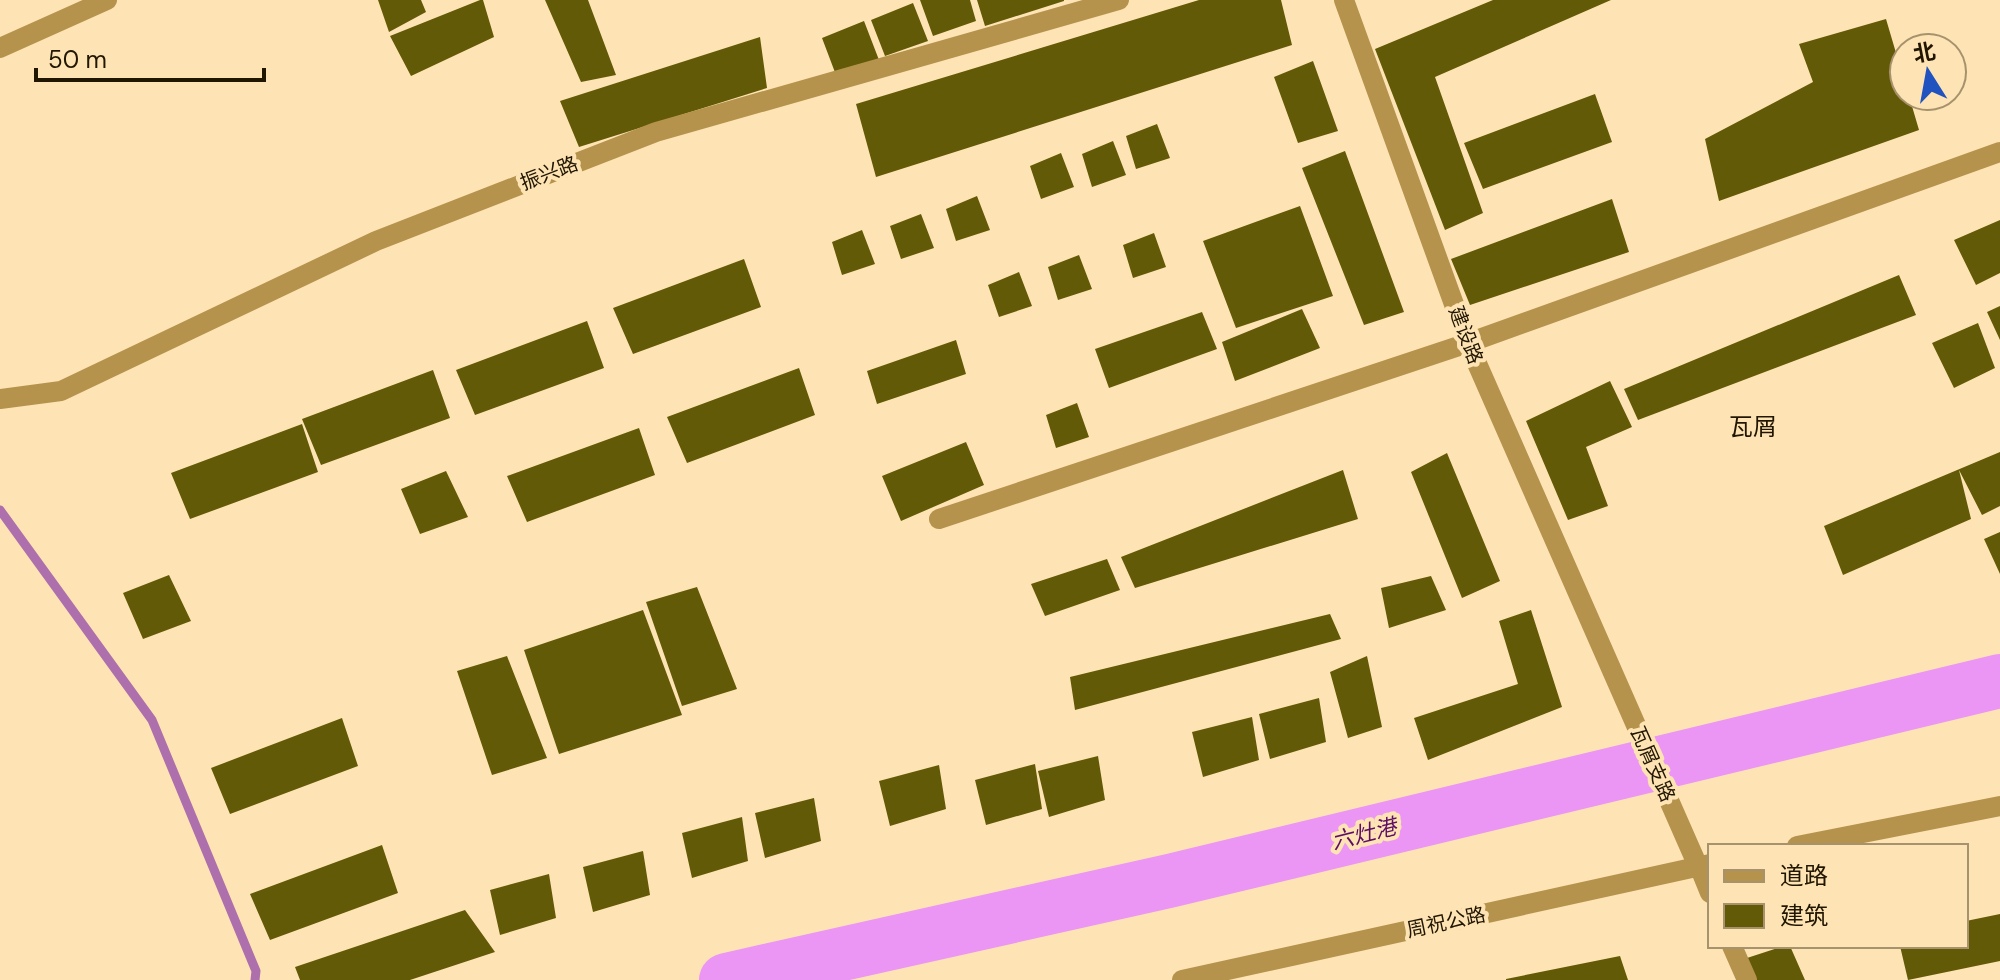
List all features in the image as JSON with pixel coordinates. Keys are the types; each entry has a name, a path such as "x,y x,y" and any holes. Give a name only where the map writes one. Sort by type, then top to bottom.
{"street":[{"path":"0,48 107,0"},
{"name":"振兴路","path":"0,399 61,391 376,241 656,132 1119,0"},
{"name":"建设路","path":"1344,0 1468,343 1608,661"},
{"path":"939,519 1468,343 2000,152"},
{"name":"瓦屑支路","path":"1608,661 1702,865"},
{"path":"1807,844 2000,806"},
{"path":"1702,865 1708,886"},
{"name":"周祝公路","path":"1182,980 1702,865"},
{"path":"1733,948 1747,980"}],"building":[{"path":"378,0 421,0 426,12 389,32"},
{"path":"483,0 494,37 411,76 390,36"},
{"path":"545,0 588,0 616,75 581,82"},
{"path":"920,0 970,0 976,21 933,36"},
{"path":"977,0 1064,0 1064,1 985,26"},
{"path":"1199,0 1281,0 1292,45 876,177 856,104"},
{"path":"1493,0 1611,0 1435,77 1483,213 1445,230 1375,49"},
{"path":"913,3 928,41 885,56 871,20"},
{"path":"1886,19 1890,32 1888,112 1914,112 1919,130 1719,201 1705,139 1813,82 1799,44"},
{"path":"864,21 879,60 836,75 822,38"},
{"path":"760,37 767,88 579,147 560,101"},
{"path":"1313,61 1338,131 1298,143 1274,77"},
{"path":"1595,94 1612,142 1483,189 1464,143"},
{"path":"1157,124 1170,158 1136,169 1126,136"},
{"path":"1113,141 1126,175 1092,187 1082,154"},
{"path":"1345,151 1404,312 1364,325 1302,168"},
{"path":"1061,153 1074,187 1041,199 1030,166"},
{"path":"977,196 990,230 956,241 946,209"},
{"path":"1612,199 1629,252 1470,305 1451,259"},
{"path":"1300,206 1333,296 1236,328 1203,241"},
{"path":"921,214 934,248 901,259 890,226"},
{"path":"2000,220 2000,273 1976,285 1954,240"},
{"path":"862,230 875,264 842,275 832,242"},
{"path":"1154,233 1166,267 1133,278 1123,245"},
{"path":"1079,255 1092,289 1058,300 1048,267"},
{"path":"744,259 761,307 633,354 613,308"},
{"path":"1019,272 1032,306 999,317 988,285"},
{"path":"1899,275 1916,315 1638,420 1624,389"},
{"path":"2000,306 2000,340 1987,312"},
{"path":"1302,309 1320,348 1235,381 1222,342"},
{"path":"1202,312 1217,349 1109,388 1095,349"},
{"path":"587,321 604,368 475,415 456,370"},
{"path":"1978,323 1995,368 1954,388 1932,343"},
{"path":"956,340 966,374 877,404 867,371"},
{"path":"799,368 815,415 687,463 667,417"},
{"path":"433,370 450,418 321,465 302,419"},
{"path":"1610,381 1632,427 1586,447 1608,506 1568,520 1526,421"},
{"path":"1077,403 1089,437 1056,448 1046,415"},
{"path":"302,424 318,472 190,519 171,473"},
{"path":"639,428 655,475 527,522 507,476"},
{"path":"966,442 984,485 901,521 882,476"},
{"path":"2000,452 2000,506 1982,515 1959,470 1971,519 1843,575 1824,526"},
{"path":"1447,453 1500,581 1462,598 1411,472"},
{"path":"1343,470 1358,519 1135,588 1121,557"},
{"path":"446,471 468,517 420,534 401,489"},
{"path":"2000,532 2000,574 1984,539"},
{"path":"1107,559 1120,590 1045,616 1031,584"},
{"path":"169,575 191,621 143,639 123,593"},
{"path":"1431,576 1446,610 1389,628 1381,588"},
{"path":"697,587 737,689 682,706 646,602"},
{"path":"643,610 682,715 559,754 524,650"},
{"path":"1531,610 1562,707 1428,760 1414,718 1518,684 1499,621"},
{"path":"1330,614 1341,639 1075,710 1070,677"},
{"path":"507,656 547,758 492,775 457,671"},
{"path":"1367,656 1382,727 1348,738 1330,672"},
{"path":"1319,698 1326,742 1270,759 1259,714"},
{"path":"1252,717 1259,760 1203,777 1192,732"},
{"path":"342,718 358,766 230,814 211,768"},
{"path":"1098,756 1105,800 1049,817 1038,771"},
{"path":"1035,764 1042,809 986,825 975,780"},
{"path":"939,765 946,809 890,826 879,781"},
{"path":"814,798 821,841 765,858 755,813"},
{"path":"742,817 748,861 692,878 682,833"},
{"path":"382,845 398,893 270,940 250,894"},
{"path":"643,851 650,895 593,912 583,867"},
{"path":"549,874 556,918 500,935 490,890"},
{"path":"465,910 495,952 410,980 300,980 295,967"},
{"path":"2000,914 2000,961 1908,980 1900,948 1968,948 1968,921"},
{"path":"1778,948 1791,948 1805,980 1755,980 1747,958"},
{"path":"1620,956 1628,980 1506,980 1506,979"}],"waterway":[{"path":"0,510 152,720 256,971 255,980"},
{"name":"六灶港","path":"726,980 1169,881 2000,681"}],"district":[{"name":"瓦屑","path":"1753,426"}]}
